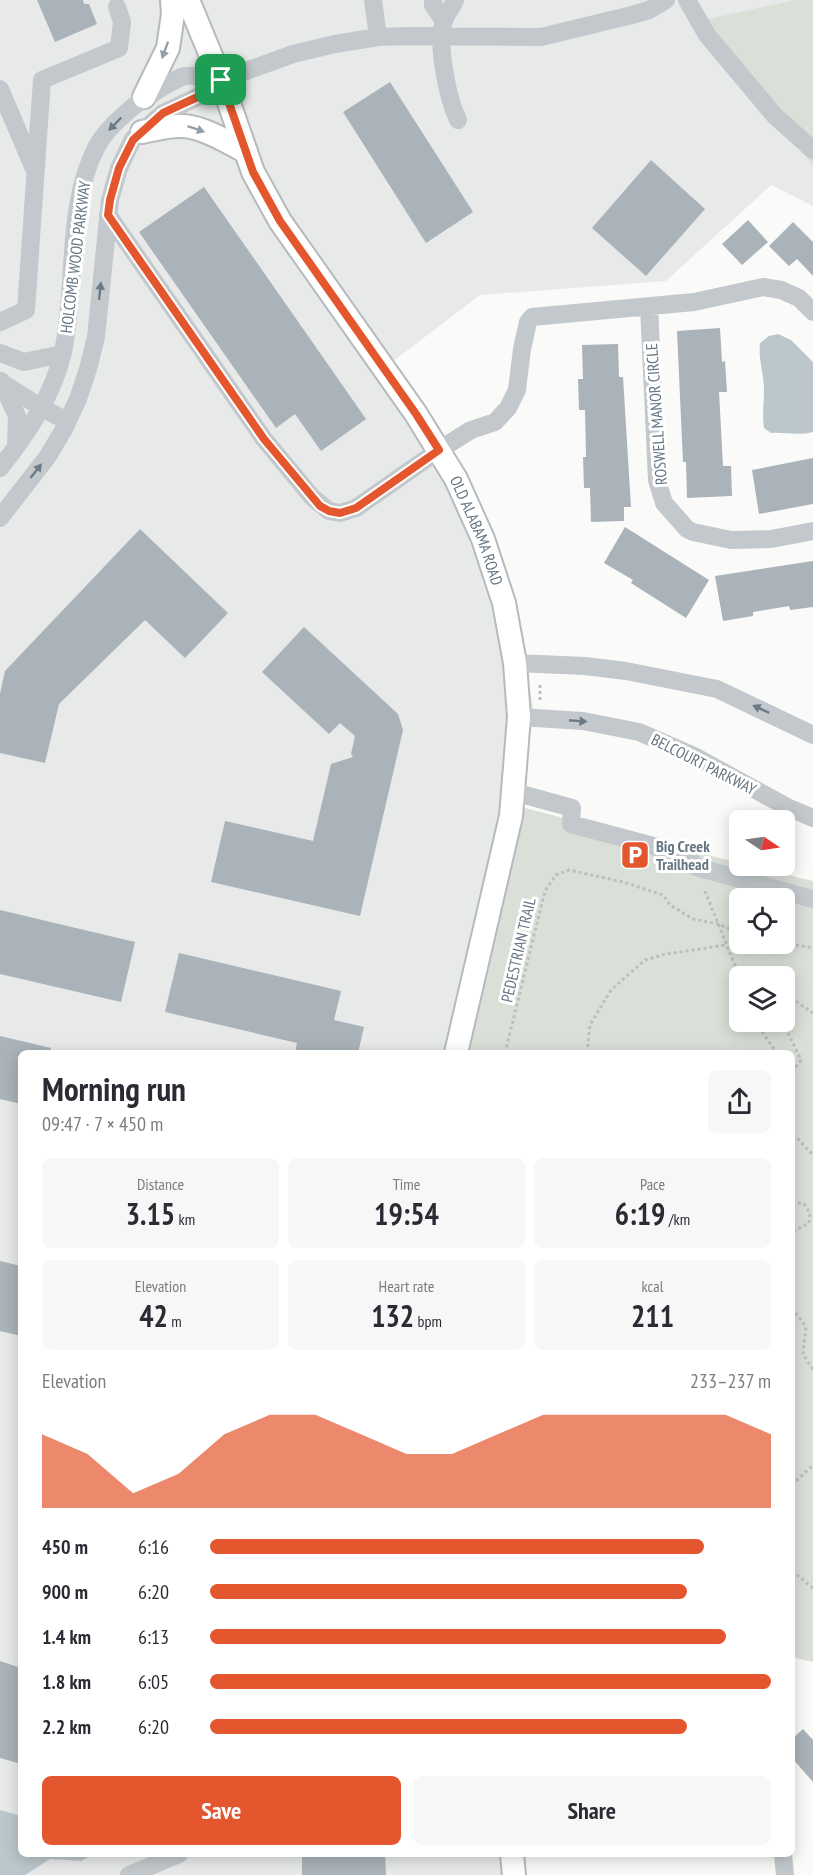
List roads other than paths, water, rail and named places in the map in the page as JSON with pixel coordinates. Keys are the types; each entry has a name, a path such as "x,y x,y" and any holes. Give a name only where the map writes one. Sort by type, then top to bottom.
{"main road":[{"path":"144,97 168,48 172,0"},
{"name":"OLD ALABAMA ROAD","path":"188,0 221,80 253,172 280,221 416,414 456,479 483,539 504,603 515,663 519,717 514,792 511,816 457,1050"},
{"path":"142,132 166,126 186,126 211,134 246,152"},
{"path":"512,1857 514,1875"}],"street":[{"path":"373,0 378,37"},
{"path":"433,0 443,29 445,75 452,106 458,120"},
{"path":"443,29 455,0"},
{"name":"HOLCOMB WOOD PARKWAY","path":"0,518 48,456 79,395 96,337 110,200 119,168 133,140 163,113 204,94 221,80 293,54 335,44 443,29 541,37 632,15 666,0"},
{"path":"687,0 714,44 775,116 813,150"},
{"path":"0,322 26,310 42,80 119,48 122,22 117,7"},
{"name":"HOLCOMB WOOD PARKWAY","path":"0,468 42,408 63,354 69,318 77,218 86,172 98,145 113,124 144,97 186,76 221,80"},
{"path":"0,89 37,175"},
{"path":"108,215 264,439 320,506 340,513 356,508 471,430 495,422 508,408 517,390 522,349 528,322 532,317 694,302 763,287 781,290 799,298 813,312"},
{"name":"ROSWELL MANOR CIRCLE","path":"649,306 657,480 664,503 687,529 713,538 771,539 813,531"},
{"path":"0,353 24,362 79,395"},
{"path":"24,362 63,354"},
{"path":"1,381 42,408 67,421"},
{"path":"1,381 17,416 16,448"},
{"path":"515,663 585,666 627,671 717,689 813,735"},
{"name":"BELCOURT PARKWAY","path":"519,717 583,721 639,732 694,756 787,807 813,818"},
{"path":"514,792 572,808 571,824 687,855 696,867 813,899"},
{"path":"129,1875 172,1857"},
{"path":"783,1857 785,1875"}],"place":[{"name":"Big Creek Trailhead","path":"635,855"}]}
